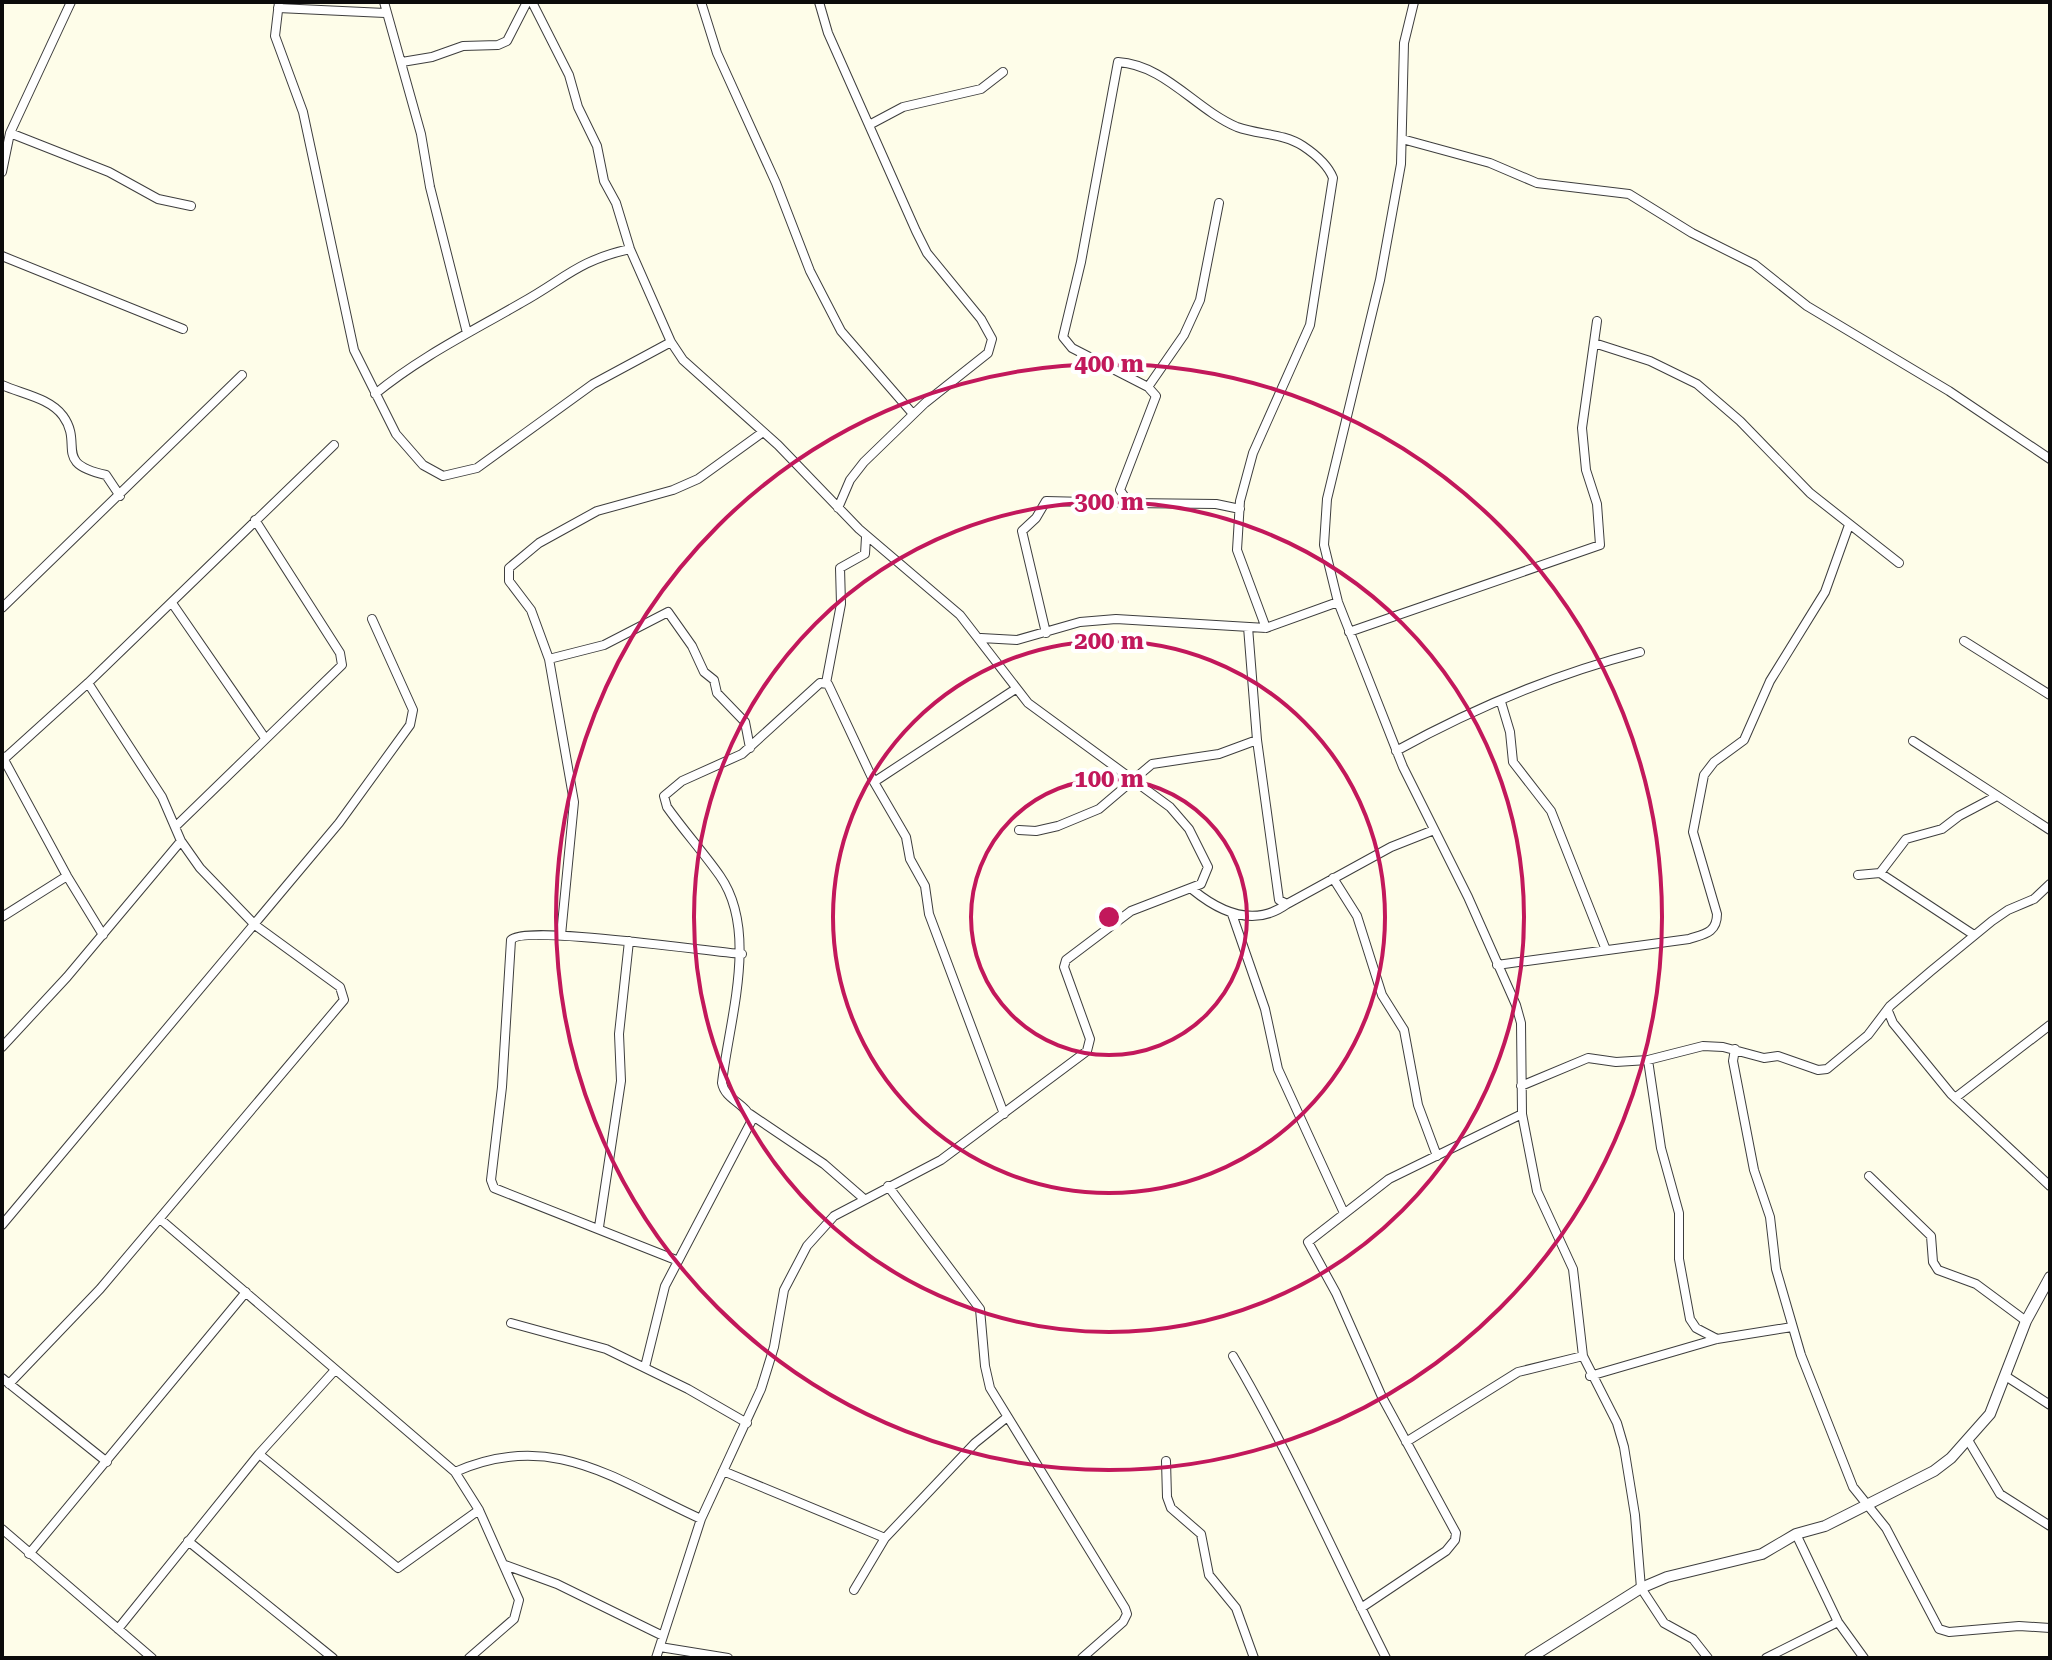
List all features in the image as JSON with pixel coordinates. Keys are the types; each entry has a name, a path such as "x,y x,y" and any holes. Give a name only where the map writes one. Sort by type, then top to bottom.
{"street":[{"path":"2,172 10,133 71,2"},
{"path":"384,2 402,62 467,333"},
{"path":"402,62 432,57 463,46 498,45 507,41 530,2"},
{"path":"530,2 569,75 578,107 593,136 604,181 616,203 630,249 671,342 700,379 763,432 866,536 947,603 981,638 991,660 1014,690 1170,807 1189,829 1208,867 1201,884 1193,890 1131,911 1066,960 1064,967 1082,1010 1089,1046 941,1160 863,1198 822,1227 796,1262 784,1290 774,1347 747,1423 701,1519 656,1658"},
{"path":"701,2 717,53 776,183 810,271 841,331 913,414"},
{"path":"819,2 828,33 927,253 981,319 992,339 988,353 913,414 850,480 838,508"},
{"path":"1414,2 1404,43 1402,139 1383,267 1324,518 1324,545 1338,602 1396,751 1497,965 1521,1023 1522,1114 1537,1191 1573,1269 1583,1356 1590,1376 1617,1423 1624,1447 1635,1515 1641,1588 1664,1623 1693,1639 1708,1658"},
{"path":"385,13 278,5 275,36 303,112 347,325 360,366 396,434 423,465 443,476 456,475 499,454 593,384 671,342"},
{"path":"1129,503 1120,490 1156,396 1148,387 1072,348 1063,337 1118,62 1141,65 1235,126 1302,145 1322,162 1333,178 1310,325 1253,453 1240,509 1237,550 1266,628"},
{"path":"871,124 903,107 981,89 1003,72"},
{"path":"10,133 109,172 158,199 191,206"},
{"path":"1402,139 1490,163 1537,183 1629,194 1692,233 1754,264 1807,306 1959,397 2050,459"},
{"path":"1148,387 1184,335 1200,300 1219,203"},
{"path":"375,394 417,362 523,303 583,262 630,249"},
{"path":"2,256 183,329"},
{"path":"1349,632 1600,545 1600,520 1586,470 1582,428 1597,321"},
{"path":"1594,343 1664,366 1697,384 1740,421 1810,493 1899,563"},
{"path":"2,608 242,375"},
{"path":"2,385 57,410 69,428 69,444 76,462 88,472 106,475 120,496"},
{"path":"561,935 574,811 549,659 531,610 509,581 509,568 539,543 597,511 673,490 698,479 763,432"},
{"path":"103,935 3,758 88,683 334,445"},
{"path":"1046,633 1022,531 1036,518 1046,501 1216,504 1240,509"},
{"path":"176,826 265,738 340,670 343,661 255,520"},
{"path":"1497,965 1689,939 1711,932 1715,927 1717,914 1693,832 1704,775 1714,762 1744,740 1770,681 1825,592 1849,525"},
{"path":"866,536 865,554 840,568 841,604 826,683 874,782 906,837 910,859 925,886 929,914 1004,1114"},
{"path":"981,638 1017,640 1080,622 1116,619 1266,628 1338,602"},
{"path":"172,603 265,738"},
{"path":"549,659 604,645 668,612 692,646 704,672 714,680 717,693 745,722 750,748"},
{"path":"2,1225 339,823 413,717 409,700 372,619"},
{"path":"1248,627 1257,740 1278,898 1287,904"},
{"path":"1964,641 2050,695"},
{"path":"1396,751 1438,728 1587,666 1640,652"},
{"path":"88,683 137,755 181,841 200,868 255,925 340,987 342,1004 51,1343 5,1381 107,1462"},
{"path":"826,683 820,683 803,697 750,748 729,762 671,787 664,796 667,807 722,878 736,919 742,954 722,1083 726,1094 824,1164 863,1198"},
{"path":"874,782 1014,690"},
{"path":"1501,702 1510,732 1513,762 1551,811 1606,950"},
{"path":"1019,830 1036,831 1077,820 1112,801 1152,764 1219,754 1257,740"},
{"path":"1913,741 2050,830"},
{"path":"1880,873 1906,839 1942,829 1995,797"},
{"path":"1193,890 1216,909 1232,914 1271,913 1310,895 1333,878 1434,830"},
{"path":"2,1047 103,935 181,841"},
{"path":"1858,875 1880,873 1974,935"},
{"path":"2,917 67,876"},
{"path":"1333,878 1357,916 1382,995 1404,1030 1418,1105 1437,1156"},
{"path":"1521,1086 1588,1058 1616,1062 1648,1060 1703,1046 1735,1049 1764,1058 1791,1059 1818,1070 1827,1069 1868,1035 1888,1011 1974,935 2008,910 2034,899 2050,884"},
{"path":"1232,914 1265,1009 1278,1069 1344,1213"},
{"path":"676,1260 599,1227 502,1194 491,1180 502,1087 511,940 519,934 561,935 742,954"},
{"path":"599,1227 621,1081 619,1034 629,941"},
{"path":"1888,1011 1893,1023 1955,1098 2050,1186"},
{"path":"1955,1098 2050,1025"},
{"path":"1735,1049 1733,1061 1754,1170 1770,1217 1776,1269 1792,1327 1853,1487 1886,1528 1939,1629 1949,1632 2019,1626 2050,1628"},
{"path":"1648,1060 1661,1148 1679,1213 1679,1259 1690,1319 1696,1328 1717,1339"},
{"path":"645,1367 657,1306 676,1260 751,1127 749,1113"},
{"path":"1361,1608 1446,1551 1455,1540 1456,1533 1406,1442 1336,1293 1308,1246 1310,1238 1389,1179 1522,1114"},
{"path":"1869,1176 1931,1236 1933,1262 1938,1270 1976,1284 2026,1321"},
{"path":"888,1186 980,1309 988,1380 1006,1418 1048,1480 1127,1614 1123,1622 1082,1658"},
{"path":"160,1219 455,1472 479,1510 519,1600 514,1619 469,1658"},
{"path":"1530,1658 1641,1588 1667,1577 1762,1554 1796,1534 1825,1526 1934,1471 1968,1440 1990,1414 2007,1377 2026,1321 2050,1277"},
{"path":"29,1554 246,1292"},
{"path":"511,1323 594,1345 645,1367 747,1423"},
{"path":"1590,1376 1717,1339 1792,1327"},
{"path":"1233,1356 1271,1422 1386,1658"},
{"path":"1406,1442 1518,1372 1583,1356"},
{"path":"118,1629 259,1454 335,1370"},
{"path":"2007,1377 2050,1405"},
{"path":"854,1590 885,1538 975,1443 1006,1418"},
{"path":"1968,1440 2000,1494 2050,1526"},
{"path":"259,1454 398,1568 479,1510"},
{"path":"455,1472 505,1457 560,1456 701,1519"},
{"path":"1166,1461 1167,1497 1171,1508 1201,1534 1209,1575 1236,1608 1254,1658"},
{"path":"723,1471 885,1538"},
{"path":"2,1529 152,1658"},
{"path":"1796,1534 1838,1622 1864,1658"},
{"path":"188,1541 333,1658"},
{"path":"505,1565 557,1584 663,1636"},
{"path":"1766,1658 1838,1622"},
{"path":"660,1647 728,1658"}]}
